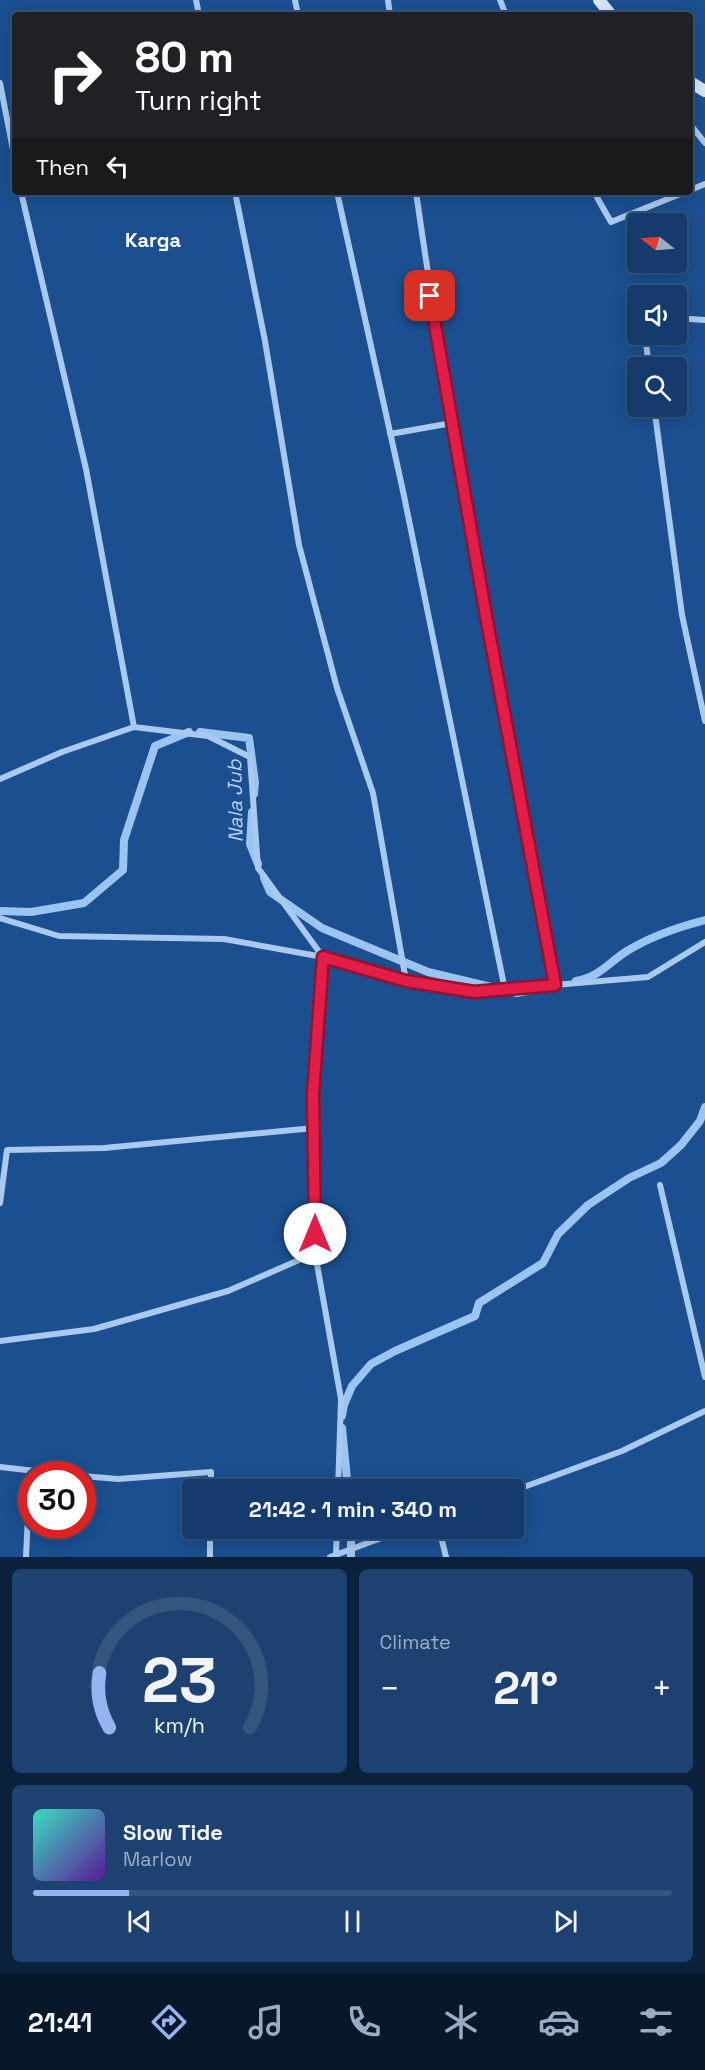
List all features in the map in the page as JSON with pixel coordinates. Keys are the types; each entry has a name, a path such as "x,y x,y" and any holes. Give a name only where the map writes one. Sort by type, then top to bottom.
{"street":[{"path":"599,0 609,12"},
{"path":"0,83 12,145"},
{"path":"693,128 705,143"},
{"path":"22,195 86,469 134,727"},
{"path":"236,195 265,341 299,545 337,688 372,793 406,981"},
{"path":"338,195 390,434 505,990"},
{"path":"416,195 452,423 555,985"},
{"path":"596,195 610,222 678,195"},
{"path":"687,319 705,320"},
{"path":"655,417 682,615 705,721"},
{"path":"390,434 452,423"},
{"path":"0,779 62,752 134,727 208,736 250,757 258,868 323,957 313,1094 315,1253 341,1399 338,1479"},
{"path":"0,918 59,936 224,939 323,957 406,981 474,992 648,977 705,942"},
{"path":"0,1203 7,1150 104,1148 314,1128"},
{"path":"660,1185 705,1377"},
{"path":"0,1341 94,1329 228,1291 315,1253"},
{"path":"524,1487 622,1451 705,1411"},
{"path":"0,1467 18,1470"},
{"path":"96,1477 118,1479 212,1472 212,1479"},
{"path":"26,1557 27,1539"},
{"path":"210,1539 210,1557"},
{"path":"335,1539 333,1555 377,1539"},
{"path":"442,1539 446,1557"},
{"path":"351,1548 351,1557"}],"waterway":[{"name":"Nala Jub","path":"0,911 31,912 84,903 123,870 124,840 155,746 189,732"},
{"name":"Nala Jub","path":"200,732 249,738 255,782 254,794"},
{"name":"Nala Jub","path":"252,812 250,844 258,864"},
{"name":"Nala Jub","path":"264,878 270,892 322,928 428,972 517,993 541,988"},
{"name":"Nala Jub","path":"576,981 597,973 627,951 646,941 705,920"},
{"path":"342,1416 352,1386 371,1364 475,1316 479,1303 543,1263 558,1234 588,1205 629,1178 661,1163 681,1145 700,1121 705,1107"},
{"path":"342,1428 347,1479"},
{"path":"351,1539 351,1557"}],"district":[{"name":"Karga","path":"153,240"}],"route":[{"path":"315,1234 313,1094 323,957 406,981 474,992 555,985 486,616 430,296"}]}
